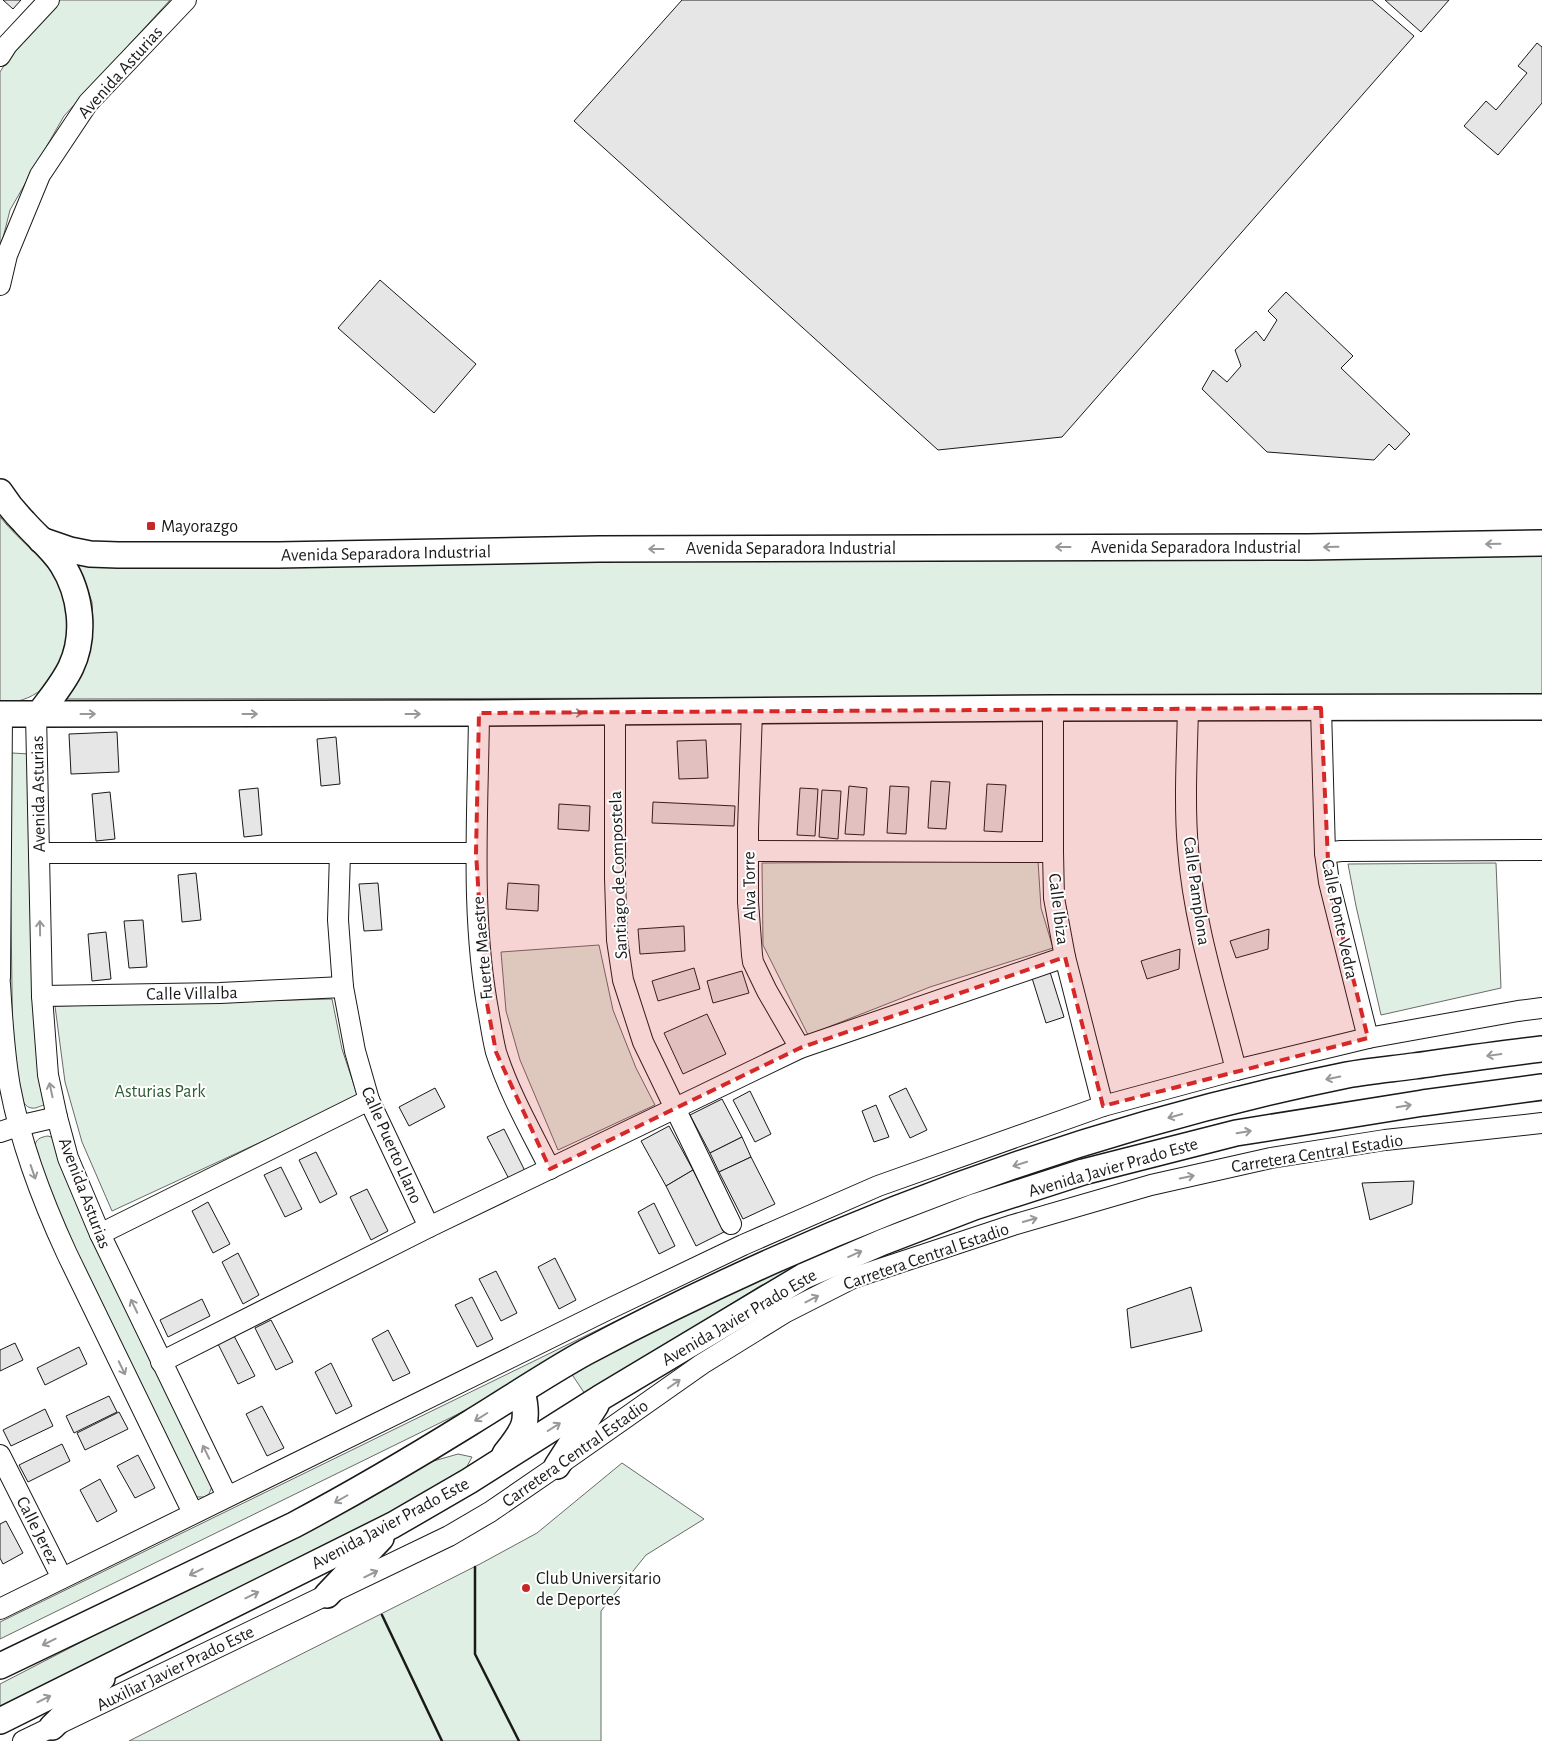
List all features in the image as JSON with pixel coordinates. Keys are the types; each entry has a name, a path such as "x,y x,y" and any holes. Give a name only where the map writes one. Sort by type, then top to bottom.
{"main road":[{"path":"0,492 24,523 62,564 76,591 80,615 79,639 72,666 57,691 38,714"},
{"name":"Avenida Separadora Industrial","path":"41,540 70,550 90,554 118,555 278,555 609,549 1308,547 1542,543"},
{"path":"1,714 478,714 1053,708 1542,706"},
{"name":"Avenida Javier Prado Este","path":"0,1666 294,1525 442,1440 583,1354 712,1289 833,1234 964,1182 1095,1140 1220,1103 1351,1074 1542,1049"},
{"name":"Avenida Javier Prado Este","path":"0,1721 393,1525 498,1464 600,1398 804,1276 883,1242 974,1207 1083,1172 1236,1133 1423,1103 1542,1087"},
{"path":"498,1464 518,1437 524,1425 527,1410 522,1391"},
{"path":"557,1466 600,1398"},
{"path":"327,1595 393,1525"},
{"path":"52,1727 119,1662"}],"street":[{"path":"0,56 7,45 49,0"},
{"name":"Avenida Asturias","path":"0,286 7,255 40,175 88,103 186,0"},
{"name":"Calle Ibiza","path":"1053,708 1052,852 1054,898 1065,957 1103,1106"},
{"name":"Calle Pamplona","path":"1188,708 1188,849 1199,927 1236,1070"},
{"name":"Calle Ponte Vedra","path":"1321,708 1325,853 1329,882 1368,1038"},
{"name":"Alva Torre","path":"752,711 748,829 749,928 753,962 800,1048"},
{"name":"Santiago de Compostela","path":"615,712 614,878 617,940 623,980 643,1042 731,1224"},
{"name":"Avenida Asturias","path":"0,978 1,714"},
{"name":"Avenida Asturias","path":"38,714 42,996 48,1075 57,1117 68,1158 100,1234 227,1496"},
{"name":"Fuerte Maestre","path":"478,714 476,853 479,951 485,992 496,1052 519,1109 550,1169"},
{"path":"1325,853 1341,851 1542,850"},
{"path":"749,851 1052,852"},
{"path":"39,853 476,853"},
{"name":"Calle Puerto Llano","path":"340,853 338,920 343,987 355,1051 369,1100 428,1227"},
{"path":"161,1362 428,1227 800,1048 1065,957"},
{"path":"0,984 5,1052 10,1086 9,1129 32,1170 48,1212 193,1513"},
{"name":"Calle Villalba","path":"42,996 211,993 343,987"},
{"path":"0,1609 227,1496 743,1245 878,1186 1103,1106 1236,1070 1368,1038 1518,1010 1542,1008"},
{"path":"100,1234 369,1100"},
{"path":"9,1129 57,1117"},
{"name":"Carretera Central Estadio","path":"327,1595 449,1536 490,1512 702,1364 786,1312 853,1278 1013,1225 1151,1185 1271,1158 1385,1140 1542,1123"},
{"name":"Calle Jerez","path":"0,1455 62,1578"},
{"name":"Auxiliar Javier Prado Este","path":"23,1741 327,1595"}],"highlighted area":[{"path":"1321,708 1329,882 1368,1038 1103,1106 1065,957 800,1048 550,1169 496,1052 485,993 476,853 479,713"}],"green space":[{"path":"60,0 170,0 64,116 10,210 0,250 0,72 15,48"},
{"path":"0,517 41,559 56,578 66,600 67,627 66,642 62,656 50,680 42,689 28,698 0,703"},
{"path":"1542,547 1542,697 64,699 88,652 93,623 92,602 83,576 72,561"},
{"path":"12,753 30,754 44,1097 44,1105 36,1108 28,1107 24,1103 13,1066 9,761"},
{"path":"1038,861 1041,908 1053,948 930,987 808,1035 763,945 762,863"},
{"path":"1496,863 1501,988 1381,1015 1348,864"},
{"path":"599,945 613,1010 636,1068 655,1105 558,1150 520,1060 506,1011 501,952"},
{"name":"Asturias Park","path":"332,999 342,1049 358,1097 112,1211 82,1142 65,1082 55,1006"},
{"path":"48,1136 54,1138 213,1484 209,1494 204,1497 197,1497 189,1487 109,1324 52,1198 42,1174 35,1147 39,1139"},
{"path":"848,1239 850,1246 760,1286 585,1394 571,1373 759,1278"},
{"path":"716,1282 619,1335 0,1639 0,1622 665,1297"},
{"path":"458,1454 472,1457 465,1470 447,1486 0,1712 0,1684 430,1462"},
{"name":"Club Universitario de Deportes","path":"622,1463 704,1519 646,1555 601,1611 601,1741 129,1741 480,1564 537,1533"}],"building":[{"path":"3,0 21,0 13,9"},
{"path":"682,0 1372,0 1414,36 1062,437 938,450 574,121"},
{"path":"1385,0 1449,0 1421,32"},
{"path":"1537,43 1542,47 1542,103 1498,155 1464,126 1486,101 1496,110 1527,73 1518,66"},
{"path":"380,280 476,364 434,413 338,328"},
{"path":"1286,292 1353,356 1341,368 1410,434 1395,450 1389,444 1374,460 1267,452 1202,389 1213,370 1227,382 1241,366 1235,350 1256,331 1264,341 1277,320 1268,311"},
{"path":"117,732 119,772 71,774 69,734"},
{"path":"336,737 340,784 321,786 317,739"},
{"path":"706,740 708,778 679,779 677,741"},
{"path":"931,781 950,782 946,829 928,828"},
{"path":"987,784 1006,785 1002,832 984,831"},
{"path":"849,786 867,788 864,835 845,834"},
{"path":"890,786 909,787 906,834 887,833"},
{"path":"258,788 262,835 244,837 239,790"},
{"path":"800,788 818,789 815,836 797,835"},
{"path":"822,790 841,791 838,839 819,837"},
{"path":"110,792 115,839 96,841 92,794"},
{"path":"653,802 735,806 734,826 652,823"},
{"path":"559,804 590,806 589,831 558,829"},
{"path":"196,873 201,920 182,922 178,875"},
{"path":"378,883 382,930 364,931 359,884"},
{"path":"508,883 539,885 538,911 506,909"},
{"path":"143,920 147,967 129,968 124,921"},
{"path":"684,926 685,951 640,954 638,929"},
{"path":"1269,929 1268,949 1236,958 1230,941"},
{"path":"106,932 111,979 92,981 88,934"},
{"path":"1180,949 1179,969 1147,979 1141,961"},
{"path":"694,968 700,989 658,1001 652,981"},
{"path":"742,971 749,993 713,1003 707,981"},
{"path":"1050,972 1064,1017 1046,1023 1032,978"},
{"path":"707,1014 726,1054 683,1074 664,1033"},
{"path":"435,1088 445,1107 409,1126 399,1107"},
{"path":"906,1088 927,1130 910,1138 889,1096"},
{"path":"750,1091 771,1134 755,1142 733,1100"},
{"path":"722,1099 742,1137 710,1153 690,1115"},
{"path":"876,1105 889,1137 874,1142 862,1111"},
{"path":"669,1126 693,1170 666,1186 641,1141"},
{"path":"504,1129 525,1171 509,1179 487,1137"},
{"path":"742,1137 751,1157 719,1172 710,1153"},
{"path":"316,1152 337,1194 320,1203 299,1160"},
{"path":"751,1157 775,1204 743,1219 719,1172"},
{"path":"281,1167 302,1209 285,1217 264,1175"},
{"path":"693,1170 724,1232 696,1246 666,1186"},
{"path":"1414,1181 1412,1204 1370,1220 1362,1183"},
{"path":"367,1189 388,1231 371,1240 350,1197"},
{"path":"208,1202 230,1244 213,1253 192,1211"},
{"path":"654,1203 675,1246 659,1254 638,1212"},
{"path":"238,1253 259,1295 243,1304 222,1262"},
{"path":"555,1258 576,1300 559,1309 538,1267"},
{"path":"496,1271 517,1313 501,1321 479,1279"},
{"path":"1191,1287 1202,1331 1131,1348 1127,1309"},
{"path":"472,1297 493,1339 477,1347 455,1305"},
{"path":"202,1299 210,1316 168,1337 160,1320"},
{"path":"271,1320 293,1362 276,1370 255,1328"},
{"path":"388,1330 410,1373 393,1381 372,1339"},
{"path":"233,1334 255,1376 238,1384 217,1342"},
{"path":"15,1343 23,1360 0,1371 0,1350"},
{"path":"79,1347 87,1364 45,1385 37,1368"},
{"path":"331,1363 352,1406 336,1414 315,1372"},
{"path":"109,1396 117,1412 74,1433 66,1416"},
{"path":"262,1406 284,1448 267,1456 246,1414"},
{"path":"45,1409 53,1426 11,1446 3,1430"},
{"path":"119,1412 128,1429 85,1450 77,1433"},
{"path":"62,1444 70,1461 28,1482 19,1465"},
{"path":"138,1455 155,1488 135,1498 117,1466"},
{"path":"100,1479 117,1511 97,1522 80,1490"},
{"path":"6,1521 23,1553 3,1564 0,1558 0,1524"}],"wall":[{"path":"475,1567 475,1654 519,1741"},
{"path":"382,1615 442,1741"}],"place":[{"name":"Mayorazgo","path":"151,526"},
{"name":"Club Universitario de Deportes","path":"526,1588"}]}
